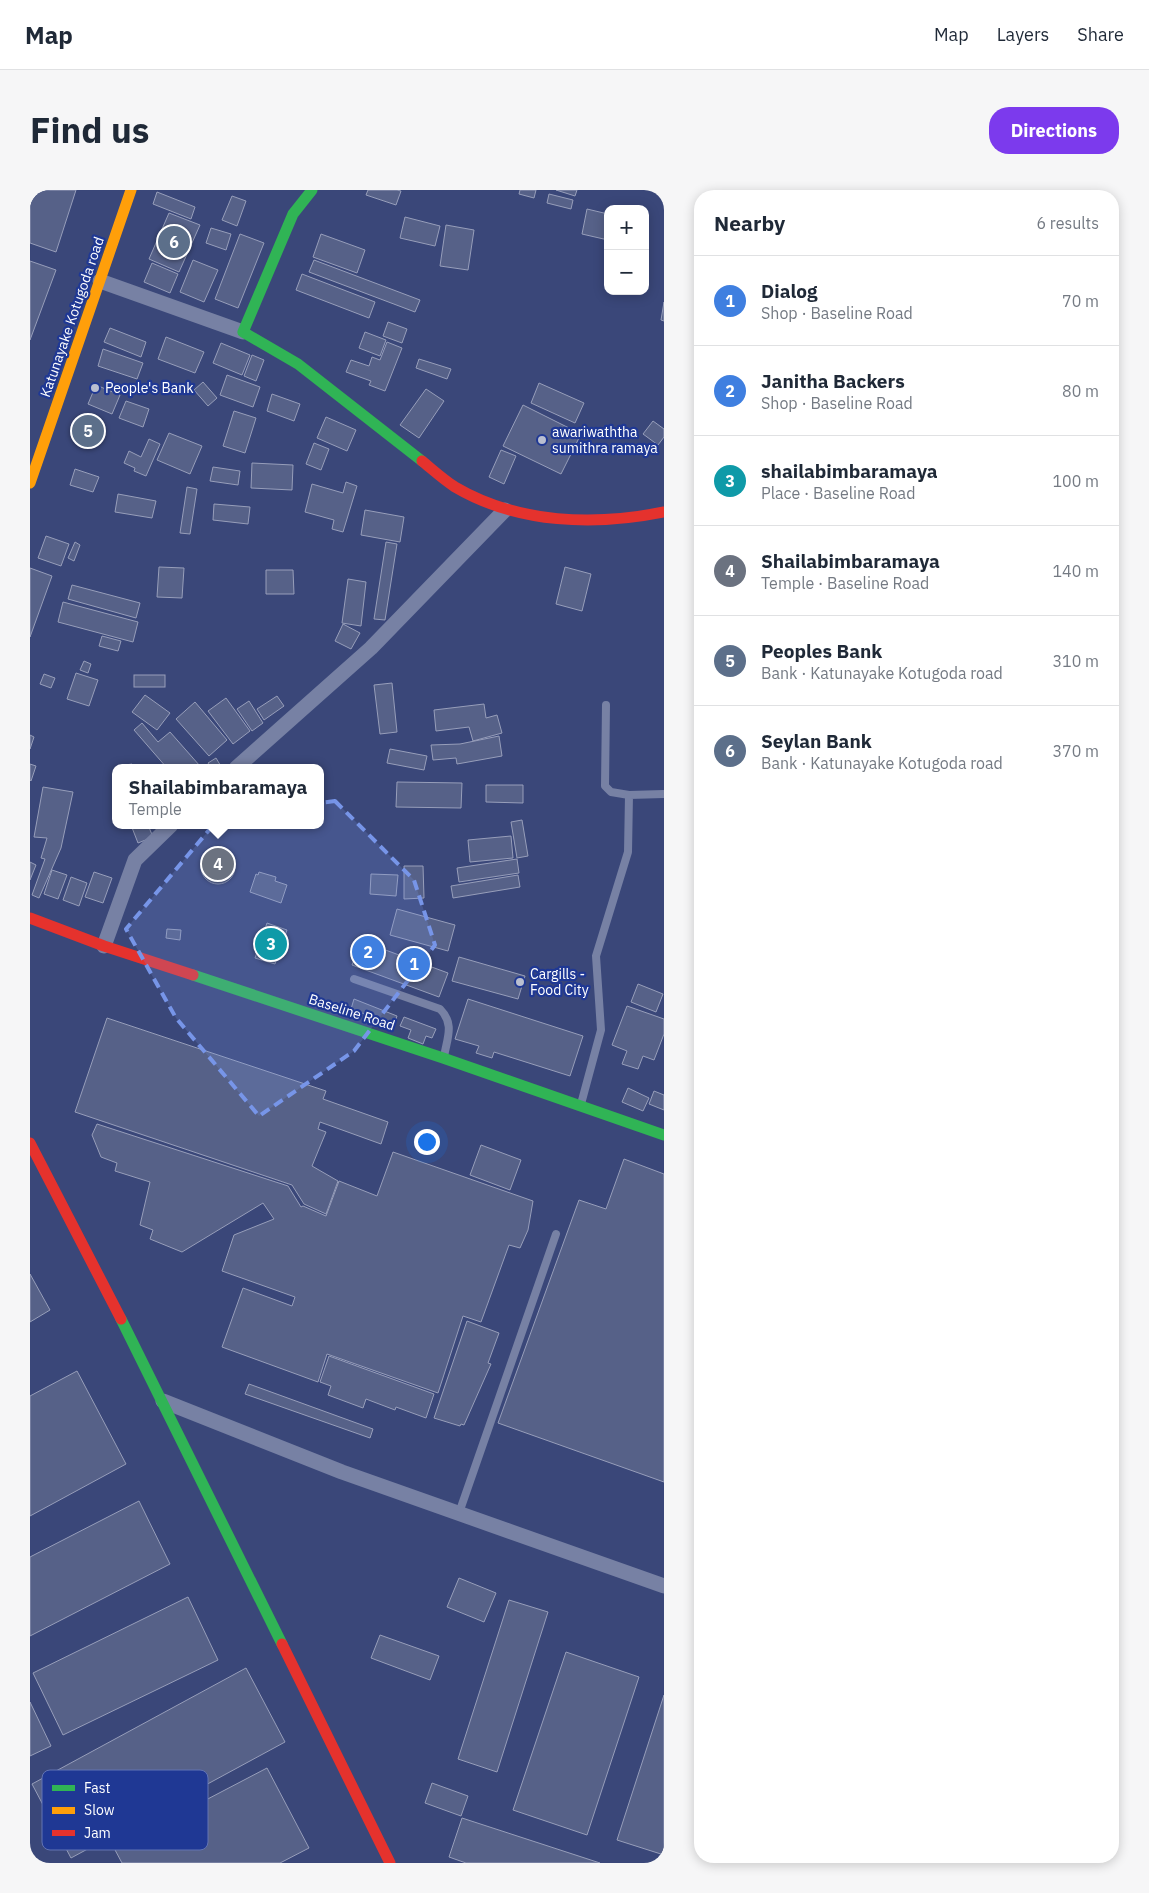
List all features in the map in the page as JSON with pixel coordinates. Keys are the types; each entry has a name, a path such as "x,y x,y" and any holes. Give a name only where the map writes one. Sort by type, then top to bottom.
{"street":[{"name":"Katunayake Kotugoda road","path":"30,481 132,190"},
{"path":"243,332 293,214 312,190"},
{"path":"100,281 243,332 298,364 455,487 505,510 542,518 603,520 635,518 664,512"},
{"path":"240,764 371,648 505,510"},
{"path":"104,946 134,860 167,829"},
{"name":"Baseline Road","path":"30,918 104,946 444,1058 664,1135"},
{"path":"30,1143 163,1401 390,1863"},
{"path":"163,1401 342,1472 664,1586"}],"lane":[{"path":"606,705 605,786 611,792 629,795 664,794"},
{"path":"581,1106 601,1030 596,956 628,852 629,795"},
{"path":"354,979 440,1009 448,1017 449,1028 444,1058"},
{"path":"459,1513 556,1234"}],"highlighted area":[{"path":"335,801 414,880 435,945 354,1051 259,1116 176,1018 126,929 220,817"}],"building":[{"path":"30,190 76,190 56,252 30,243"},
{"path":"368,190 401,191 396,205 366,195"},
{"path":"520,190 536,190 534,198 519,194"},
{"path":"556,190 577,190 575,196"},
{"path":"157,192 195,207 191,219 153,204"},
{"path":"549,194 573,200 571,209 547,203"},
{"path":"232,196 246,201 237,226 222,220"},
{"path":"587,209 604,213 604,239 582,234"},
{"path":"169,213 200,225 179,272 149,259"},
{"path":"405,217 440,226 435,246 400,238"},
{"path":"446,225 474,230 468,270 440,266"},
{"path":"211,228 231,234 226,250 206,243"},
{"path":"240,234 264,243 238,308 215,299"},
{"path":"321,234 365,250 357,273 313,257"},
{"path":"193,260 218,270 204,302 180,292"},
{"path":"314,260 420,300 415,312 309,272"},
{"path":"30,261 56,270 30,340"},
{"path":"152,263 178,274 170,293 144,282"},
{"path":"302,274 375,302 369,318 296,290"},
{"path":"664,302 664,321 661,320"},
{"path":"388,322 407,329 402,343 383,336"},
{"path":"110,328 146,342 141,357 104,342"},
{"path":"365,332 386,340 380,356 359,348"},
{"path":"166,337 204,352 195,373 158,359"},
{"path":"387,342 402,348 385,391 369,385 371,381 346,372 351,360 369,366 372,357 380,360"},
{"path":"221,343 250,355 242,375 213,363"},
{"path":"103,349 143,363 137,379 98,366"},
{"path":"252,355 264,360 256,381 244,376"},
{"path":"419,359 451,369 447,379 416,368"},
{"path":"227,375 260,387 253,407 220,395"},
{"path":"203,382 217,398 208,406 194,390"},
{"name":"awariwaththa sumithra ramaya","path":"539,383 584,403 575,423 531,403"},
{"path":"96,385 120,395 112,414 88,404"},
{"path":"426,389 444,401 419,438 400,425"},
{"path":"272,394 300,404 294,421 267,411"},
{"path":"126,401 149,409 143,427 119,418"},
{"name":"awariwaththa sumithra ramaya","path":"523,405 581,434 561,474 503,446"},
{"path":"234,411 256,418 245,453 223,446"},
{"path":"326,417 356,430 347,451 317,438"},
{"path":"653,421 664,429 664,437 658,445 643,434"},
{"path":"169,433 202,446 190,474 157,460"},
{"path":"149,439 160,444 146,476 134,471 135,468 124,463 129,451 141,457"},
{"path":"314,443 329,449 321,470 306,464"},
{"name":"awariwaththa sumithra ramaya","path":"501,450 516,456 504,484 489,477"},
{"path":"252,463 293,465 292,490 251,488"},
{"path":"213,467 240,471 238,485 210,481"},
{"path":"75,469 99,477 93,492 70,485"},
{"path":"346,482 357,486 343,532 332,529 334,520 305,512 312,484 343,493"},
{"path":"187,487 197,489 190,534 180,533"},
{"path":"118,494 156,501 152,518 115,512"},
{"path":"214,504 250,507 248,524 213,520"},
{"path":"365,510 404,517 400,542 361,535"},
{"path":"46,536 69,544 61,566 38,558"},
{"path":"75,542 80,545 74,561 68,558"},
{"path":"386,542 397,544 385,620 374,619"},
{"path":"159,567 184,568 182,598 157,597"},
{"path":"565,567 591,574 582,611 556,604"},
{"path":"30,568 52,576 30,637"},
{"path":"266,570 293,570 294,594 266,594"},
{"path":"348,579 366,582 361,626 342,623"},
{"path":"72,585 140,603 136,618 68,599"},
{"path":"63,602 138,622 133,642 58,622"},
{"path":"343,624 360,633 351,649 335,641"},
{"path":"102,636 121,641 118,651 99,646"},
{"path":"84,661 91,664 88,673 80,670"},
{"path":"76,673 98,680 89,706 67,699"},
{"path":"44,674 55,678 51,688 40,684"},
{"path":"134,675 165,675 165,687 134,687"},
{"path":"392,683 397,732 380,734 374,685"},
{"path":"145,695 170,713 157,730 132,712"},
{"path":"277,696 284,706 264,720 257,709"},
{"path":"226,698 250,731 233,744 208,711"},
{"path":"249,701 263,723 252,731 237,709"},
{"path":"195,702 227,740 209,756 176,719"},
{"path":"484,704 486,718 497,715 502,733 473,741 469,727 436,731 434,710"},
{"path":"142,723 158,742 170,732 198,764 164,764 134,730"},
{"path":"30,735 34,737 30,749"},
{"path":"499,736 502,756 457,764 456,758 433,760 431,745 460,744"},
{"path":"390,749 427,756 424,770 387,763"},
{"path":"216,758 220,764 209,764"},
{"path":"30,764 36,766 31,781 30,780"},
{"path":"397,782 462,783 461,808 396,807"},
{"path":"486,785 523,785 523,803 486,802"},
{"path":"43,787 73,792 61,848 39,898 32,895 45,859 41,858 47,838 34,837"},
{"path":"522,820 528,856 517,858 511,822"},
{"path":"133,829 150,829 153,837 138,843"},
{"path":"511,836 513,858 470,862 468,840"},
{"path":"218,850 225,851 230,855 234,860 234,874 230,879 225,883 218,884 211,883 206,879 202,874 201,867 202,860 206,855 211,851"},
{"path":"517,859 519,873 459,882 457,868"},
{"path":"30,862 36,865 30,880"},
{"path":"404,866 423,866 424,898 404,899"},
{"path":"52,870 67,875 58,899 44,894"},
{"path":"94,872 112,878 103,903 85,897"},
{"path":"259,872 276,877 275,881 287,885 281,903 250,892 256,874 258,875"},
{"path":"371,874 398,875 396,896 370,894"},
{"path":"518,875 520,887 453,898 451,886"},
{"path":"71,877 87,883 79,906 63,900"},
{"path":"397,909 455,925 448,951 390,935"},
{"path":"267,923 287,930 275,964 255,958"},
{"path":"167,929 181,930 180,940 166,938"},
{"path":"361,941 448,973 439,997 352,965"},
{"path":"459,957 525,976 518,999 452,981"},
{"path":"638,984 663,994 656,1012 631,1002"},
{"path":"354,999 397,1016 394,1025 351,1009"},
{"path":"468,999 583,1036 570,1076 494,1052 492,1058 476,1053 479,1046 455,1039"},
{"path":"627,1006 664,1019 664,1034 654,1060 643,1056 638,1069 622,1064 627,1051 612,1045"},
{"path":"404,1017 436,1029 432,1038 426,1036 423,1044 408,1038 411,1030 400,1026"},
{"path":"107,1018 326,1091 323,1099 388,1122 381,1144 320,1122 318,1129 326,1132 312,1166 338,1181 326,1214 304,1204 292,1185 75,1112"},
{"path":"628,1088 649,1098 643,1111 622,1102"},
{"path":"654,1091 664,1095 664,1110 649,1104"},
{"path":"97,1124 288,1186 301,1207 303,1206 326,1216 339,1181 377,1196 393,1152 533,1201 528,1230 520,1248 509,1245 481,1322 463,1316 438,1393 327,1354 318,1382 222,1347 243,1288 292,1306 295,1297 222,1271 234,1235 274,1219 263,1203 182,1252 150,1239 153,1230 140,1225 150,1182 115,1171 117,1163 101,1157 92,1135"},
{"path":"481,1145 521,1160 510,1190 470,1175"},
{"path":"624,1159 664,1174 664,1482 498,1423 579,1200 606,1209"},
{"path":"30,1274 50,1310 30,1322"},
{"path":"467,1321 499,1333 488,1363 491,1364 464,1425 461,1424 460,1426 434,1418"},
{"path":"329,1356 434,1394 426,1418 396,1407 395,1410 366,1399 363,1408 328,1395 331,1386 320,1382"},
{"path":"77,1371 126,1464 30,1516 30,1396"},
{"path":"249,1384 373,1429 370,1438 245,1394"},
{"path":"139,1501 170,1564 30,1636 30,1557"},
{"path":"459,1578 496,1593 484,1622 447,1607"},
{"path":"188,1597 218,1660 63,1735 33,1673"},
{"path":"509,1600 548,1612 497,1772 458,1759"},
{"path":"380,1635 439,1656 430,1680 371,1658"},
{"path":"566,1652 639,1677 587,1835 513,1810"},
{"path":"246,1668 285,1742 208,1784 208,1770 58,1770"},
{"path":"664,1695 664,1855 617,1840"},
{"path":"30,1702 51,1746 30,1756"},
{"path":"267,1768 309,1848 280,1863 122,1863 115,1850 208,1850 208,1799"},
{"path":"42,1779 42,1803 32,1784"},
{"path":"432,1783 468,1796 461,1816 425,1803"},
{"path":"462,1818 600,1863 466,1863 449,1857"},
{"path":"67,1850 86,1850 71,1858"}],"traffic: fast":[{"path":"312,190 293,214 243,332 298,364 422,461"},
{"path":"193,975 443,1058 664,1135"},
{"path":"121,1319 282,1644"}],"traffic: slow":[{"path":"30,483 131,190"}],"traffic: jam":[{"path":"422,461 455,487 479,499 531,515 557,519 584,520 611,519 664,512"},
{"path":"30,918 104,946 193,975"},
{"path":"30,1143 121,1319"},
{"path":"282,1644 390,1863"}],"place":[{"name":"Seylan Bank","path":"174,242"},
{"name":"People's Bank","path":"95,388"},
{"name":"Peoples Bank","path":"88,431"},
{"name":"awariwaththa sumithra ramaya","path":"542,440"},
{"name":"Shailabimbaramaya","path":"218,864"},
{"name":"shailabimbaramaya","path":"271,944"},
{"name":"Janitha Backers","path":"368,952"},
{"name":"Dialog","path":"414,964"},
{"name":"Cargills - Food City","path":"520,982"}]}
